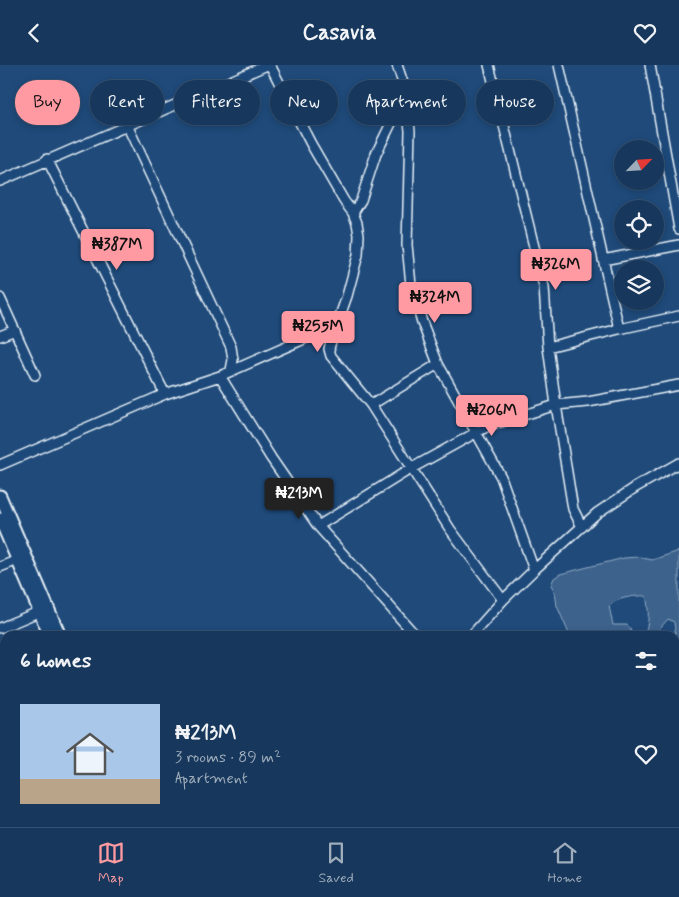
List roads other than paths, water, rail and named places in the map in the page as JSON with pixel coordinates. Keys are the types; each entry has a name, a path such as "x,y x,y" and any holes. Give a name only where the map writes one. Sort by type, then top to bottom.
{"main road":[{"path":"1,500 44,610 49,631"},
{"path":"1,523 4,538 18,559 57,631"}],"street":[{"path":"164,109 269,65 330,179 353,213 357,223 359,235 358,255 347,297 329,349 331,356 371,405 450,529 503,600"},
{"path":"397,65 402,80"},
{"path":"489,65 544,287 548,347 556,405 573,509 582,527"},
{"path":"559,65 619,329"},
{"path":"650,65 679,229"},
{"path":"0,181 126,125 231,347 233,361 231,370"},
{"path":"353,213 361,200 376,153 390,125"},
{"path":"409,125 407,245 411,285 422,322 438,364 501,477 534,570"},
{"path":"47,159 166,394"},
{"path":"603,260 679,245"},
{"path":"0,298 35,375"},
{"path":"548,347 619,329 679,317"},
{"path":"0,465 166,394 220,376 336,325"},
{"path":"0,336 15,330"},
{"path":"371,405 438,364"},
{"path":"220,376 271,458 318,526 412,631"},
{"path":"318,526 488,426 556,405 588,403 679,385"},
{"path":"475,631 503,600 597,513 612,502 679,463"},
{"path":"0,567 18,559"},
{"path":"0,629 44,610"}]}
